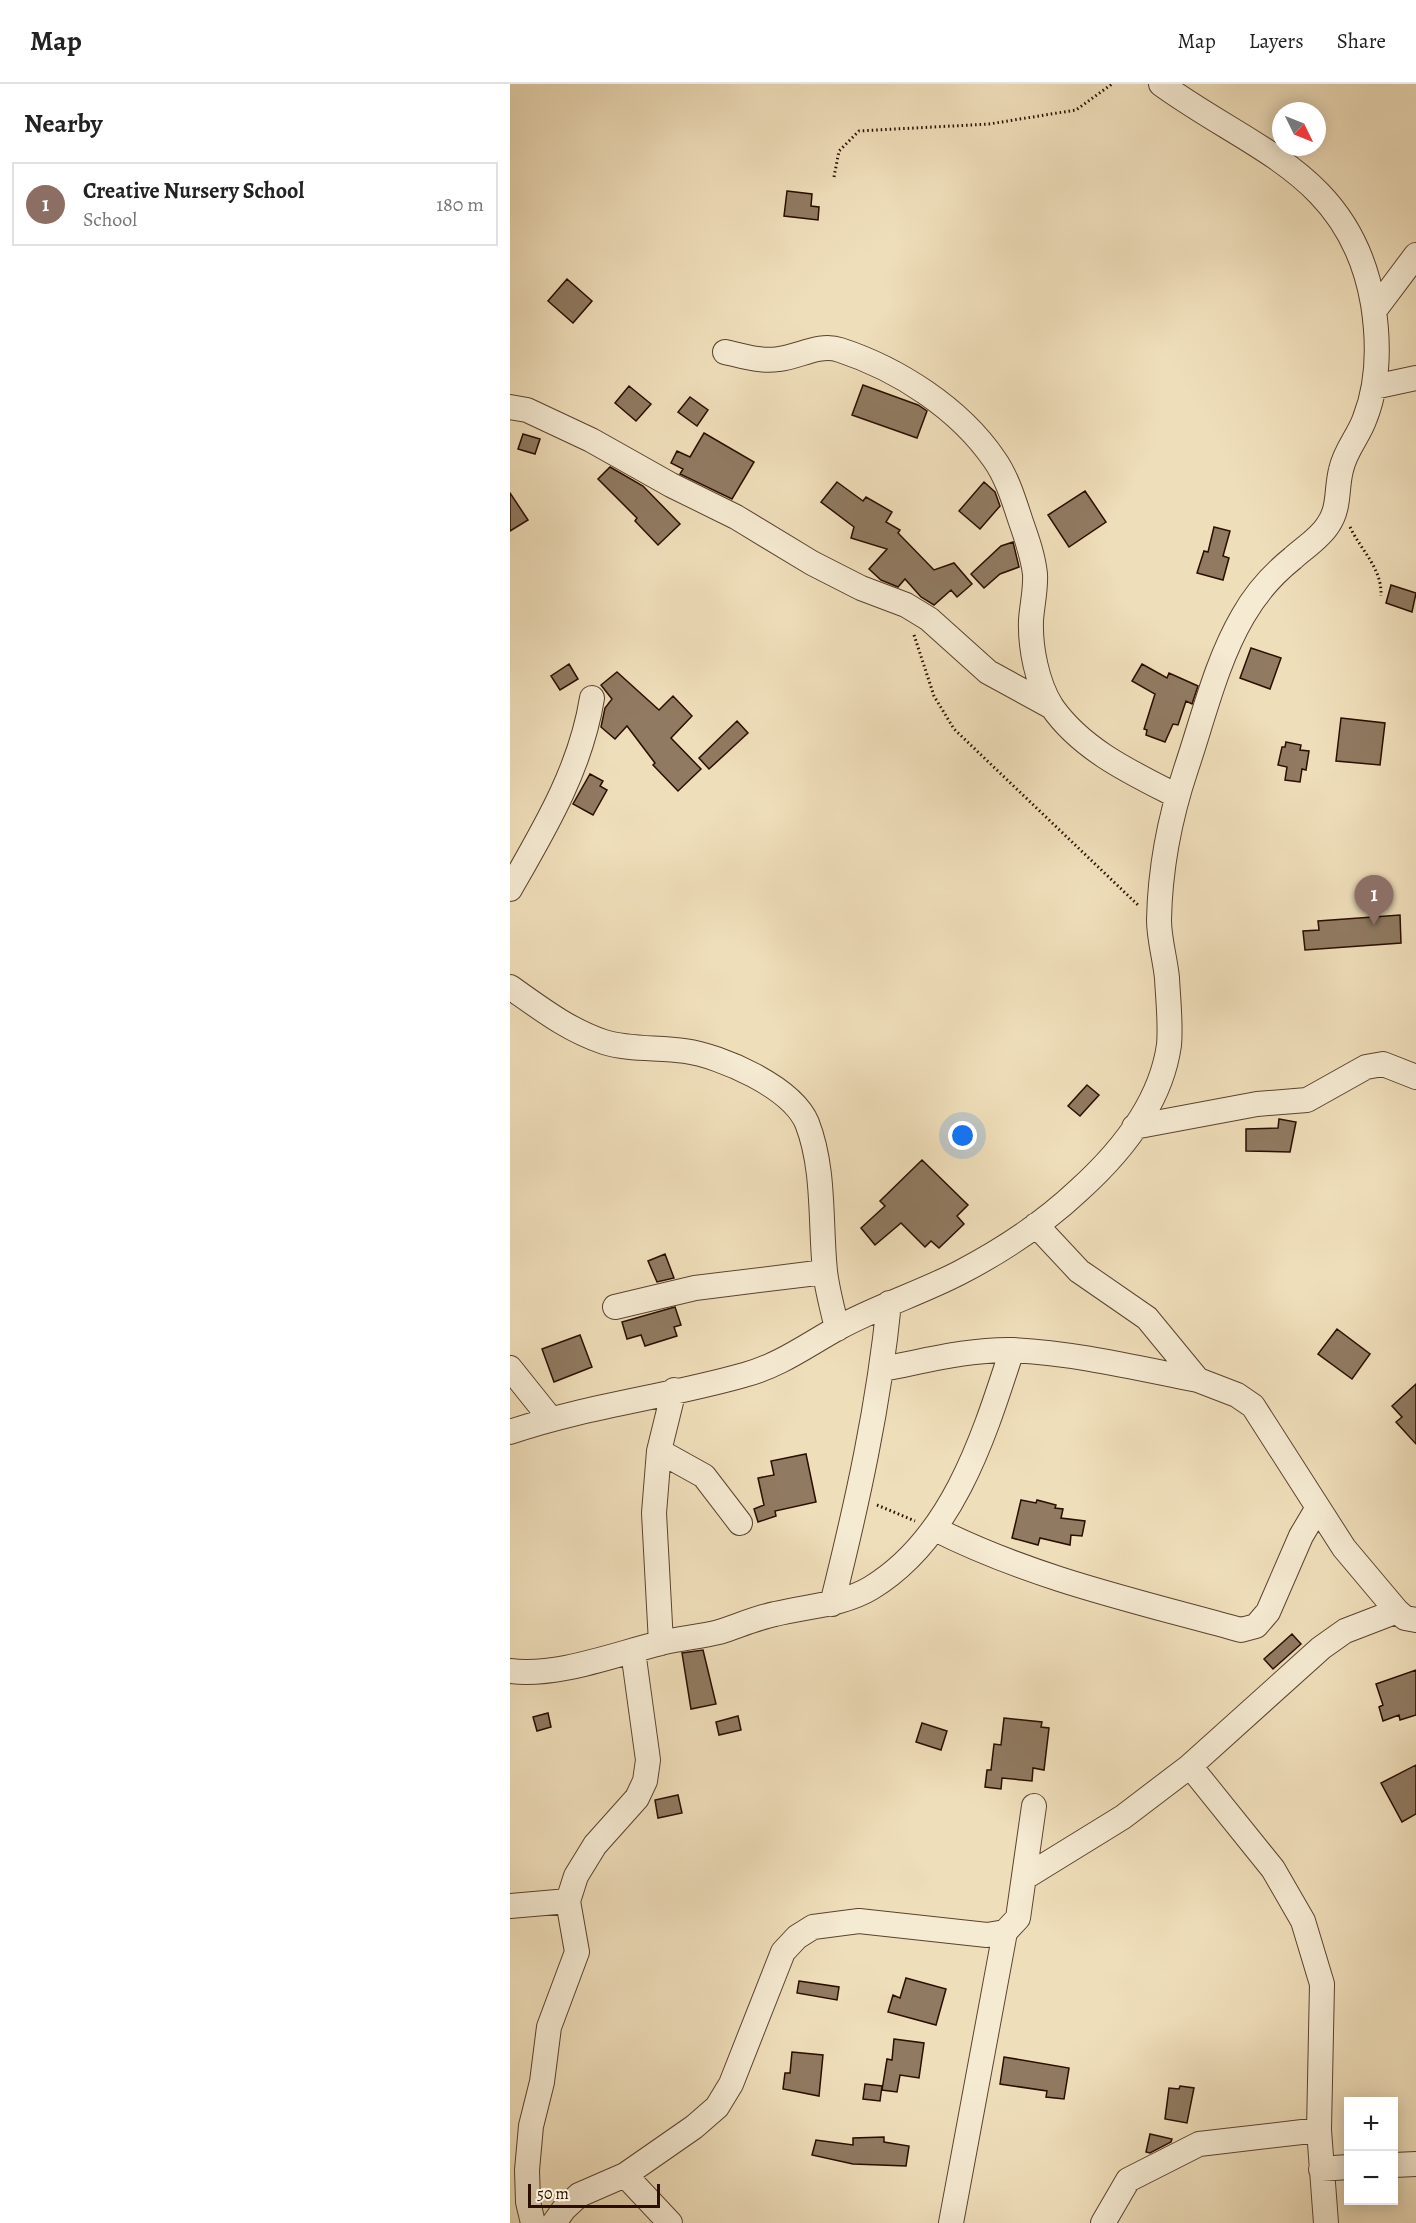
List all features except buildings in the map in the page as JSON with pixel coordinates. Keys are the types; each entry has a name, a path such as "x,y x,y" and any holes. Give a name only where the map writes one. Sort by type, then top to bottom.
{"street":[{"path":"510,1432 550,1418 746,1375 795,1356 837,1329 889,1303 958,1274 1036,1225 1077,1193 1103,1166 1149,1106 1162,1074 1169,1042 1166,972 1159,927 1161,879 1177,796 1230,640 1244,613 1275,573 1327,527 1335,511 1340,471 1349,444 1364,424 1374,387 1377,356 1374,311 1360,261 1333,206 1313,185 1271,153 1161,84"},
{"path":"1374,311 1416,255"},
{"path":"725,352 756,360 777,360 815,349 837,349 902,379 930,396 968,427 995,460 1014,501 1030,548 1035,575 1031,621 1034,652 1038,674 1052,707"},
{"path":"1374,387 1416,378"},
{"path":"510,407 526,410 591,440 671,485 736,517 812,563 861,588 906,605 929,619 988,672 1052,707 1087,745 1123,768 1177,796"},
{"path":"510,889 565,789 580,751 592,698"},
{"path":"510,987 565,1025 605,1042 687,1051 718,1061 753,1075 776,1089 794,1105 806,1122 821,1186 825,1272 837,1329"},
{"path":"1134,1127 1257,1104 1307,1100 1366,1067 1383,1065 1416,1077"},
{"path":"1036,1225 1079,1271 1147,1318 1198,1380"},
{"path":"615,1307 695,1288 825,1272"},
{"path":"832,1604 859,1497 882,1369 889,1303"},
{"path":"882,1369 973,1352 1012,1350 1111,1363 1198,1380 1237,1395 1253,1406 1317,1509 1365,1575 1406,1616"},
{"path":"510,1671 578,1666 661,1643 718,1632 780,1612 832,1604 870,1588 898,1567 935,1529 972,1463 990,1418 1012,1350"},
{"path":"510,1368 550,1418"},
{"path":"661,1643 654,1513 659,1451 674,1390"},
{"path":"659,1451 704,1476 740,1523"},
{"path":"935,1529 983,1553 1057,1580 1241,1630 1256,1626 1268,1612 1301,1536 1317,1509"},
{"path":"1024,1878 1123,1816 1190,1766 1320,1647 1345,1631 1406,1616"},
{"path":"533,2223 528,2202 527,2181 531,2126 542,2082 549,2027 578,1952 568,1901 576,1876 595,1845 637,1798 645,1781 648,1760 633,1651"},
{"path":"1190,1766 1273,1869 1303,1921 1322,1984 1318,2130 1326,2223"},
{"path":"951,2223 1005,1932 1018,1918 1034,1806"},
{"path":"510,1906 568,1901"},
{"path":"554,2223 564,2209 579,2196 625,2175 694,2127 717,2106 731,2084 783,1952 797,1937 813,1927 859,1921 987,1935 1005,1932"},
{"path":"1103,2223 1128,2180 1199,2144 1318,2130"},
{"path":"1398,2165 1416,2164"},
{"path":"1322,2169 1344,2168"},
{"path":"625,2175 670,2223"}],"path":[{"path":"834,177 839,151 859,131 989,124 1076,110 1112,84"},
{"path":"1338,498 1356,538 1377,570 1382,582 1381,596"},
{"path":"906,605 934,696 945,718 1159,927"},
{"path":"859,1497 935,1529"}],"place":[{"name":"Creative Nursery School","path":"1374,925"}]}
